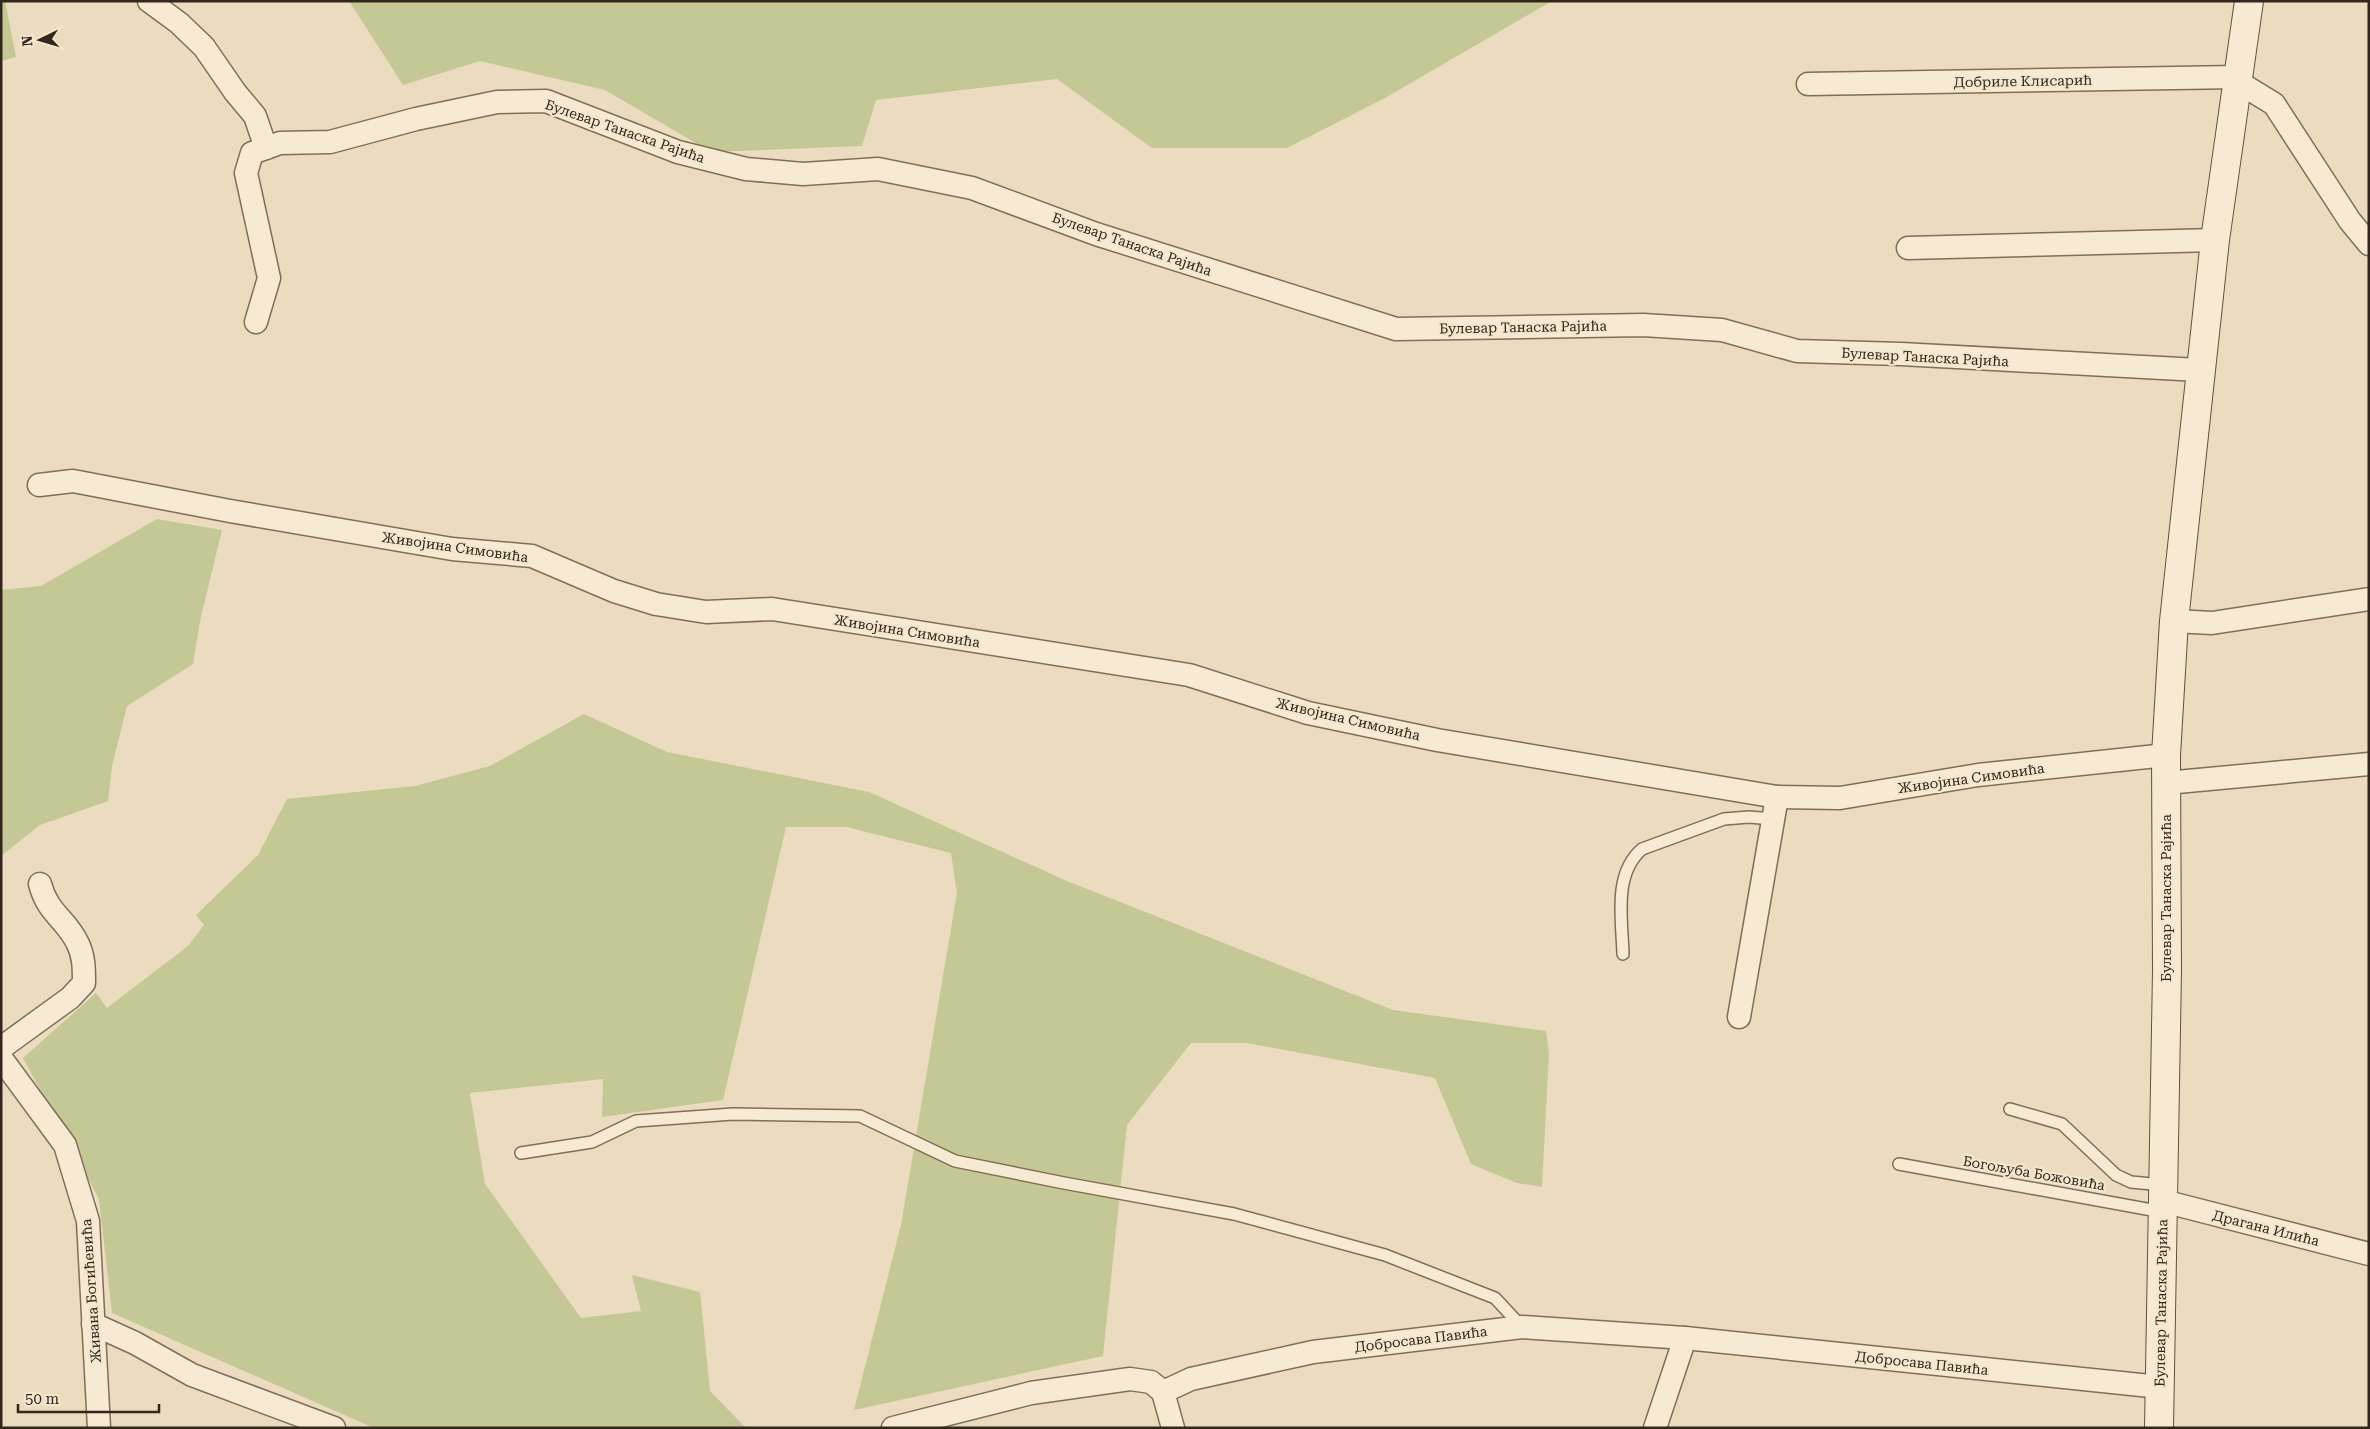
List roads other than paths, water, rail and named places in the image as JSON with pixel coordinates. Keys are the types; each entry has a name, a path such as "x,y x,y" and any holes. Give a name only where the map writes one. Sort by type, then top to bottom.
{"main road":[{"name":"Булевар Танаска Рајића","path":"2159,1428 2167,971 2166,755 2174,621 2214,240 2248,1"}],"street":[{"path":"149,1 179,24 204,47 235,92 255,116 266,148"},
{"path":"2238,80 2274,104 2350,221 2369,244"},
{"name":"Добриле Клисарић","path":"1808,84 2238,80"},
{"name":"Булевар Танаска Рајића","path":"256,322 269,278 246,173 252,152 280,143 330,142 416,119 497,102 546,101 678,152 746,170 803,174 878,169 972,188 1096,234 1396,329 1643,325 1722,330 1797,352 1902,354 2199,370"},
{"path":"1908,248 2214,240"},
{"name":"Живојина Симовића","path":"40,485 73,481 230,511 452,549 532,556 614,591 656,604 706,612 772,609 1189,675 1308,713 1437,740 1777,797 1840,798 1978,775 2166,755"},
{"path":"2174,621 2212,623 2369,598"},
{"path":"2166,783 2369,764"},
{"path":"1739,1017 1777,797"},
{"path":"1,1048 70,998 84,983 84,962 77,941 44,901 40,884"},
{"name":"Живана Богићевића","path":"1,1058 65,1145 88,1221 99,1428"},
{"name":"Драгана Илића","path":"2163,1200 2369,1254"},
{"path":"93,1324 135,1343 192,1375 334,1428"},
{"name":"Добросава Павића","path":"1163,1392 1191,1379 1314,1352 1522,1327 1684,1338 2160,1387"},
{"path":"1655,1428 1684,1338"},
{"path":"894,1428 1031,1393 1130,1379 1151,1382 1163,1392 1173,1428"}],"lane":[{"path":"1622,954 1622,879 1632,858 1642,849 1724,819 1749,817 1773,819"},
{"path":"2010,1109 2062,1124 2116,1175 2163,1200"},
{"path":"521,1153 592,1142 636,1121 733,1114 860,1116 955,1161 1064,1184 1234,1214 1385,1255 1495,1298 1522,1327"},
{"name":"Богољуба Божовића","path":"1899,1164 2163,1200"}]}
